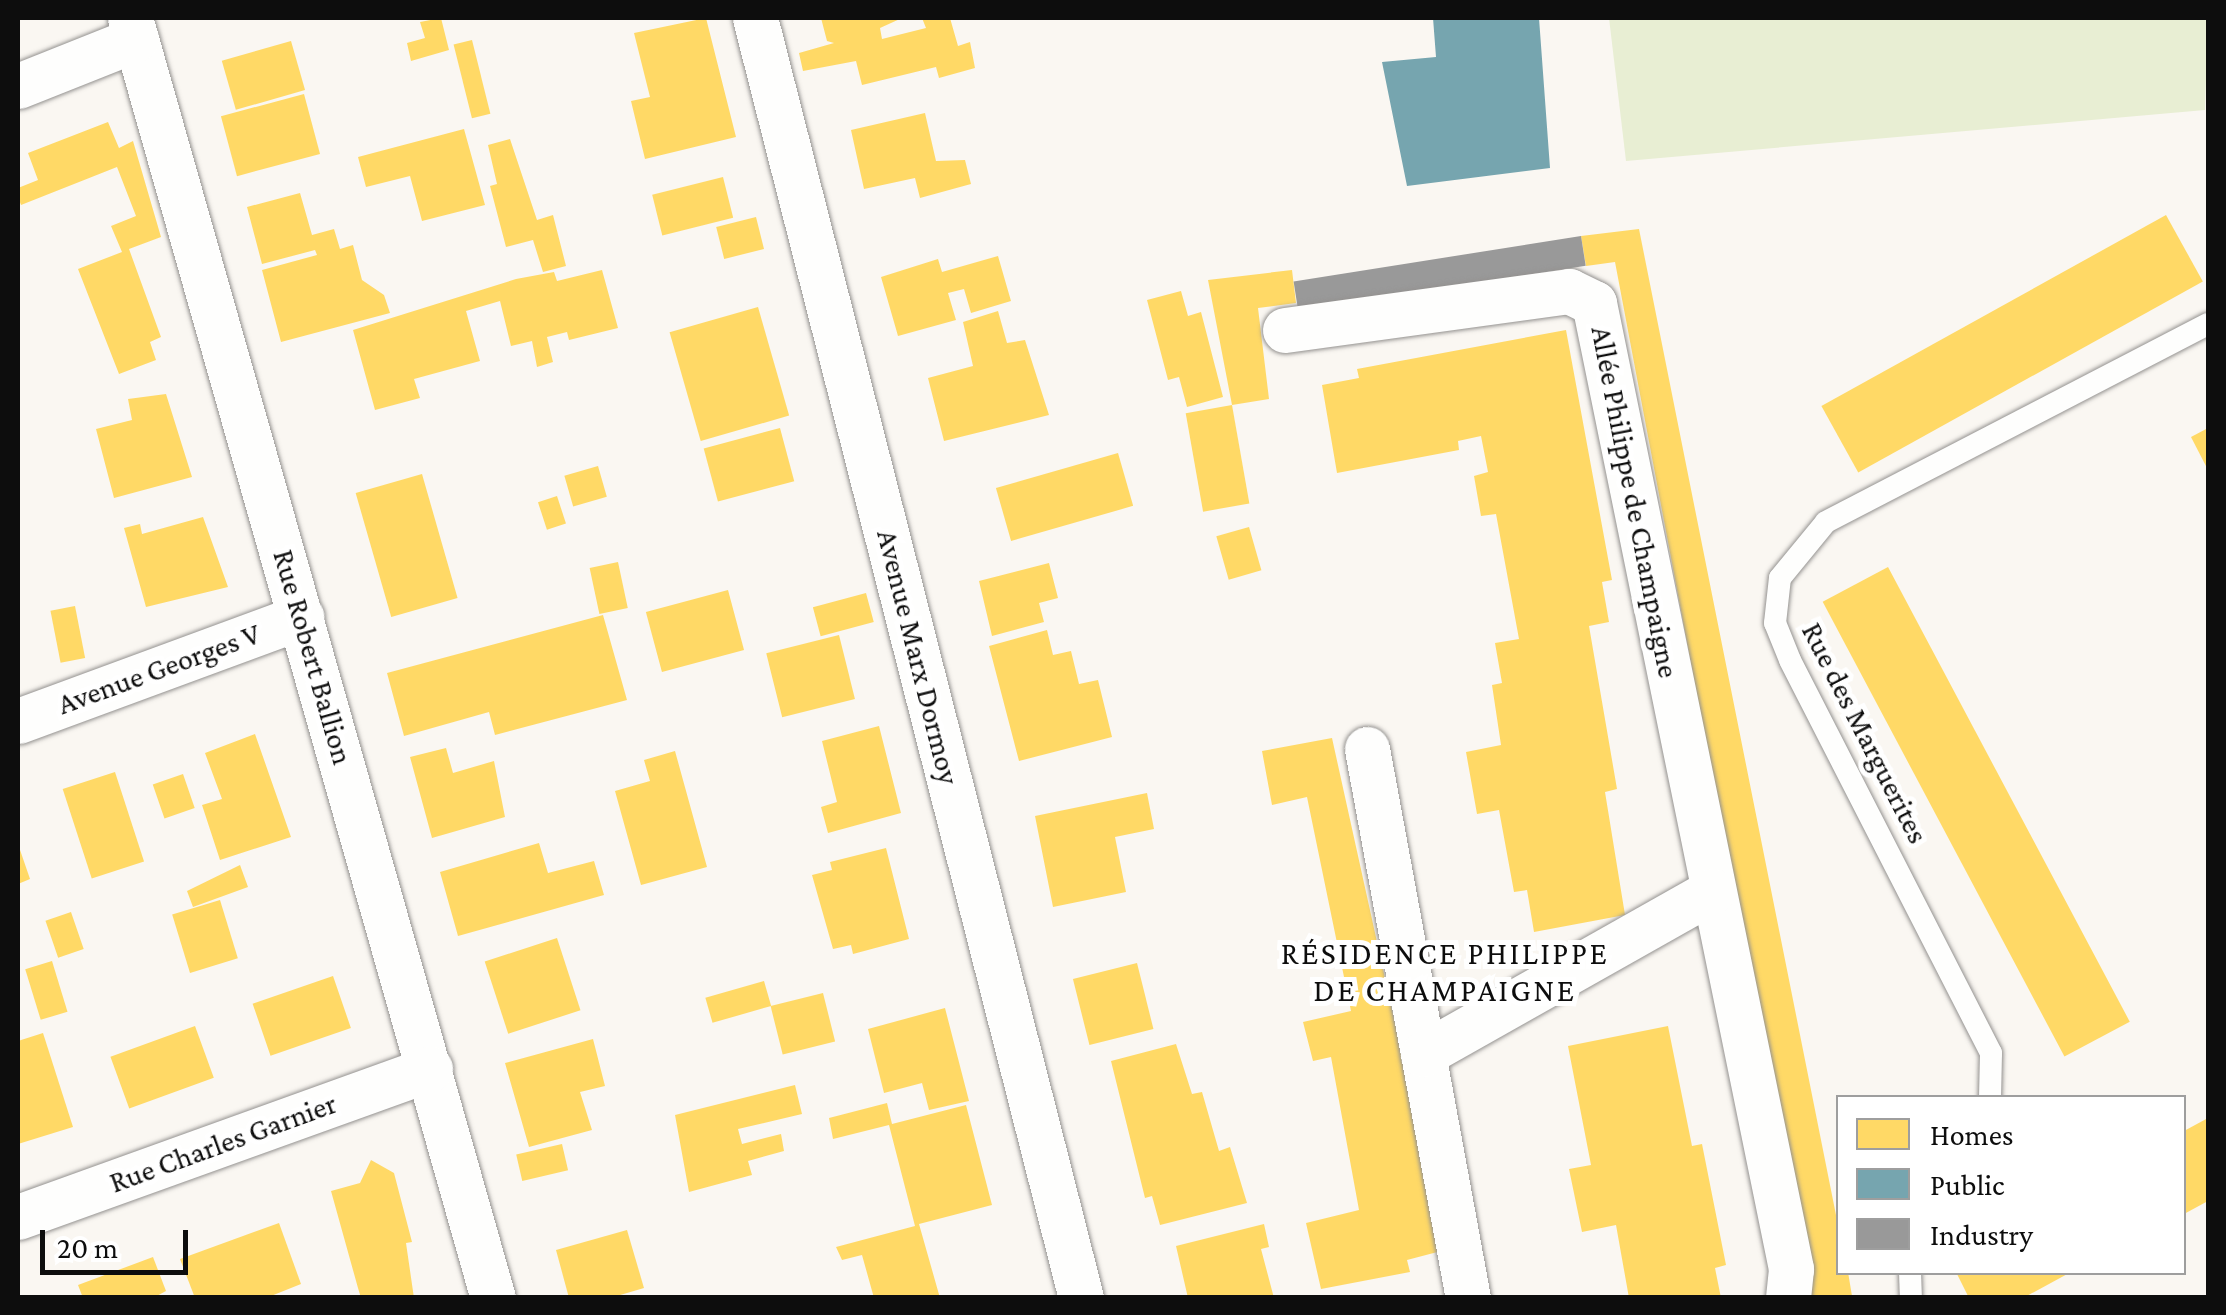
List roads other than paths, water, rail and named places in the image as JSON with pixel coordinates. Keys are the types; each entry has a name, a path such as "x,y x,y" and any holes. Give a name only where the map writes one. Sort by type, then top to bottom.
{"street":[{"name":"Avenue Marx Dormoy","path":"756,18 1081,1298"},
{"path":"18,86 133,28"},
{"name":"Rue Robert Ballion","path":"133,28 493,1298"},
{"name":"Allée Philippe de Champaigne","path":"1286,330 1569,291 1594,303 1791,1269 1788,1298"},
{"name":"Avenue Georges V","path":"18,721 301,617"},
{"path":"1367,749 1468,1298"},
{"path":"1424,1054 1712,891"},
{"name":"Rue Charles Garnier","path":"18,1217 430,1068"}],"lane":[{"name":"Rue des Marguerites","path":"1990,1095 1991,1054 1790,660 1775,623 1780,578 1826,522 2208,324"}],"district":[{"name":"RÉSIDENCE PHILIPPE DE CHAMPAIGNE","path":"1445,972"}]}
